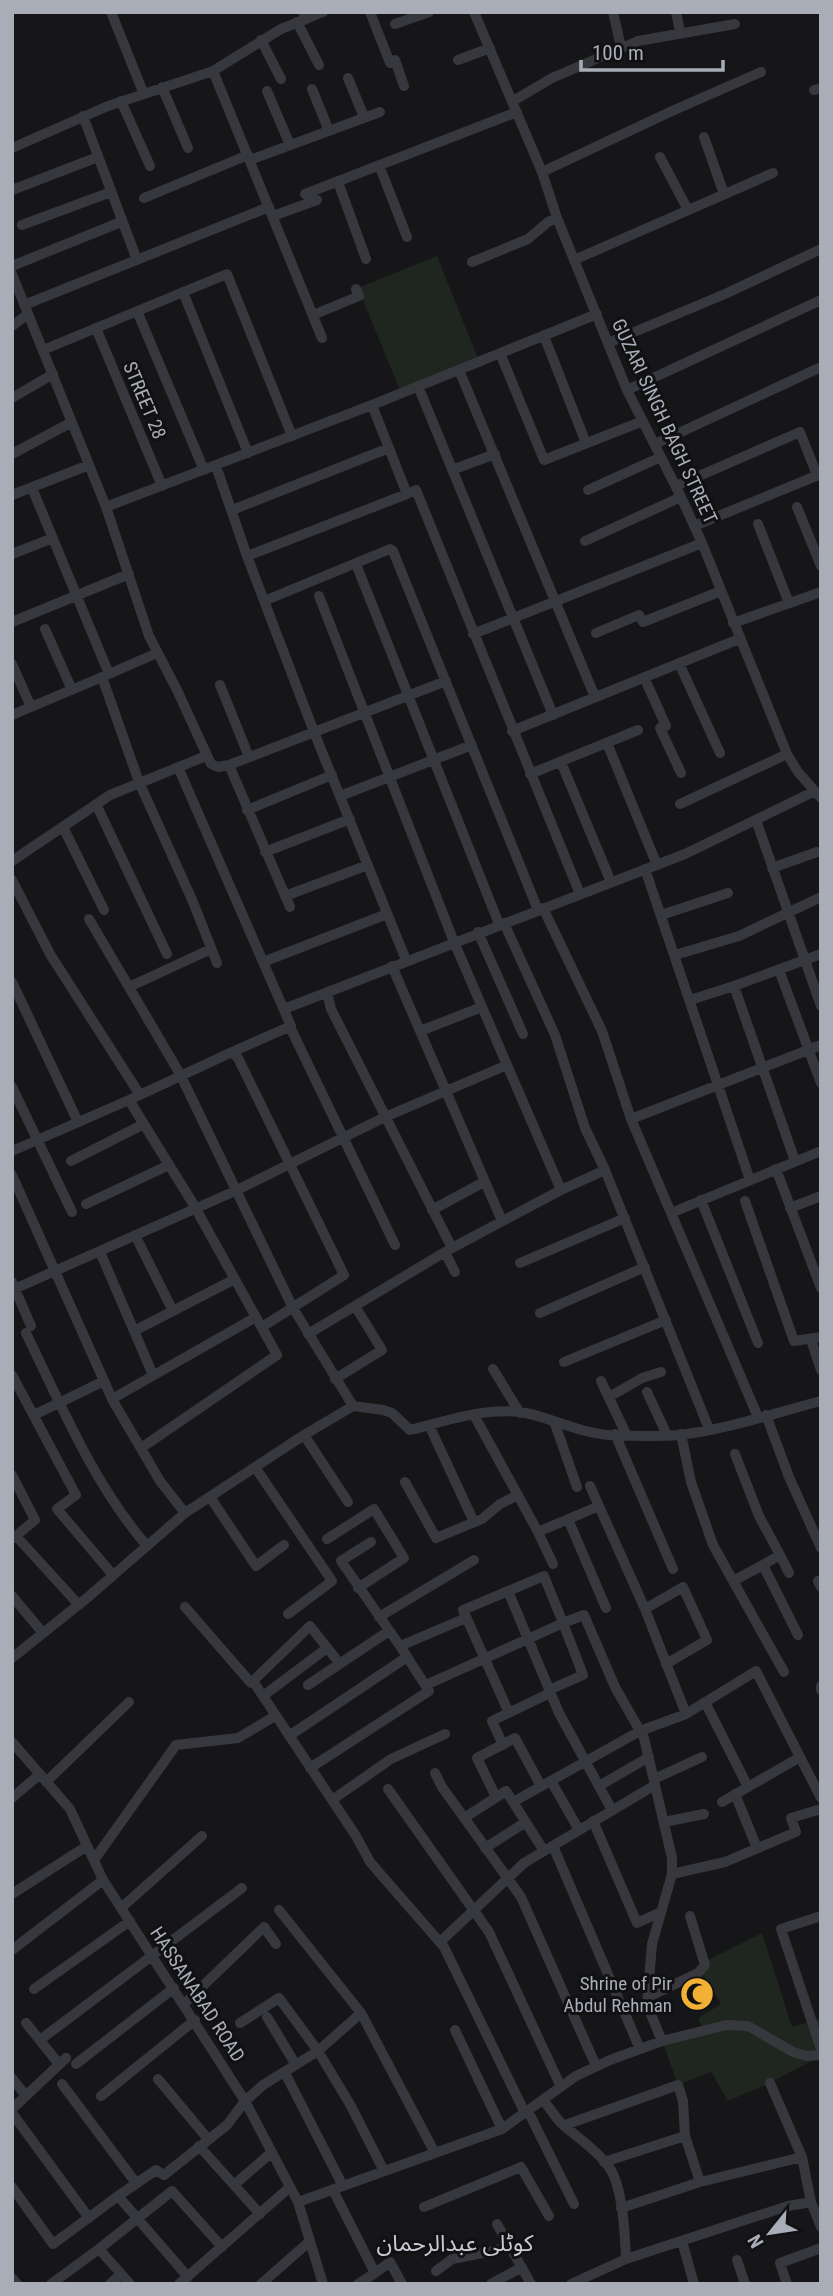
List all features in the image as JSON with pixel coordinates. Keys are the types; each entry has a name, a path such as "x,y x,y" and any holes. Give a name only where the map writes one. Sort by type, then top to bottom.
{"street":[{"path":"111,12 143,92"},
{"path":"12,148 143,92 213,71 302,18 323,12"},
{"path":"370,12 390,63 395,60 404,86"},
{"path":"396,24 429,12"},
{"name":"GUZARI SINGH BAGH STREET","path":"474,12 542,172 557,218 627,390 679,491 702,543 787,754 818,795"},
{"path":"613,12 621,47"},
{"path":"676,12 680,32"},
{"path":"302,18 319,65"},
{"path":"305,194 515,106 552,78 621,47 680,32 735,24"},
{"path":"261,40 281,79"},
{"path":"458,60 489,48"},
{"path":"213,71 322,338"},
{"path":"542,172 672,110 761,72"},
{"path":"348,78 365,117"},
{"path":"162,88 188,148"},
{"path":"312,89 329,131"},
{"path":"267,91 290,145"},
{"path":"121,101 150,166"},
{"path":"144,198 380,112"},
{"path":"83,116 137,260"},
{"path":"704,137 724,194"},
{"path":"12,190 98,157"},
{"path":"660,157 688,210"},
{"path":"379,165 407,237"},
{"path":"574,260 773,173"},
{"path":"338,182 366,259"},
{"path":"22,225 111,192"},
{"path":"12,326 26,310 137,260 271,212 317,200"},
{"path":"472,262 528,239 557,218"},
{"path":"12,266 121,222"},
{"path":"608,343 725,294 821,249"},
{"path":"12,274 106,507 143,619 206,756 215,767 229,765 446,681"},
{"path":"43,350 227,274 292,436"},
{"path":"313,315 359,296 356,289"},
{"path":"183,292 248,453"},
{"path":"627,390 821,300"},
{"path":"138,311 204,470"},
{"path":"106,507 372,405 597,314"},
{"name":"STREET 28","path":"96,328 162,486"},
{"path":"544,336 586,443"},
{"path":"500,353 544,460 643,421"},
{"path":"459,370 595,697"},
{"path":"655,444 820,371"},
{"path":"12,398 53,374"},
{"path":"418,386 553,715"},
{"path":"372,405 407,494"},
{"path":"12,454 72,422"},
{"path":"585,541 800,432 819,474 694,526"},
{"path":"232,510 389,448"},
{"path":"452,470 495,454"},
{"path":"588,490 661,457"},
{"path":"12,495 89,465"},
{"path":"218,472 314,732 406,960"},
{"path":"32,488 76,595 139,782 193,902 217,963"},
{"path":"247,556 416,490 580,894"},
{"path":"797,507 821,566"},
{"path":"758,524 789,603"},
{"path":"12,554 53,538"},
{"path":"473,634 702,543"},
{"path":"264,601 390,549 393,551 540,909 602,1031 631,1119 821,1548"},
{"path":"356,564 501,924 555,1035 585,1128 625,1218 709,1429"},
{"path":"12,622 130,574"},
{"path":"596,633 639,615 643,622 721,591"},
{"path":"733,623 821,592"},
{"path":"319,596 454,942 561,1190"},
{"path":"44,629 72,690"},
{"path":"512,731 739,639"},
{"path":"12,715 157,653"},
{"path":"679,663 720,753"},
{"path":"12,664 30,708"},
{"path":"644,677 666,726 660,728 681,773"},
{"path":"220,685 249,757"},
{"path":"530,774 638,730"},
{"path":"607,743 657,865"},
{"path":"340,796 472,744"},
{"path":"680,804 787,754"},
{"path":"14,856 110,795 206,756"},
{"path":"561,762 611,882"},
{"path":"229,765 288,902 368,865"},
{"path":"178,767 290,1027 396,1245"},
{"path":"247,810 332,775"},
{"path":"284,1009 685,854 756,820 818,795"},
{"path":"96,804 167,954"},
{"path":"265,852 349,819"},
{"path":"756,820 821,1006"},
{"path":"63,827 104,910"},
{"path":"772,867 817,852"},
{"path":"645,869 750,1180"},
{"path":"12,880 50,954 140,1095"},
{"path":"661,915 728,893"},
{"path":"674,955 739,936 821,897"},
{"path":"263,961 387,914"},
{"path":"89,919 180,1074 293,1308 353,1406"},
{"path":"478,932 523,1034"},
{"path":"129,987 211,949"},
{"path":"690,1000 821,954"},
{"path":"392,966 502,1221"},
{"path":"779,970 821,1083"},
{"path":"12,982 78,1122"},
{"path":"734,986 795,1161"},
{"path":"327,992 331,1009 432,1210 455,1272"},
{"path":"420,1031 482,1007"},
{"path":"12,1151 290,1027"},
{"path":"631,1119 821,1045"},
{"path":"232,1052 238,1058 344,1275 262,1327"},
{"path":"147,1546 121,1516 103,1486 60,1402 13,1287 100,1252 235,1191 386,1117 507,1065"},
{"path":"12,1087 72,1212"},
{"path":"129,1100 195,1208 277,1355 141,1448"},
{"path":"71,1161 144,1124"},
{"path":"671,1213 821,1151"},
{"path":"86,1205 169,1165"},
{"path":"308,1335 448,1250 561,1190 605,1170"},
{"path":"776,1170 820,1283"},
{"path":"12,1175 112,1399 160,1482 185,1513"},
{"path":"432,1210 482,1183"},
{"path":"790,1208 821,1196"},
{"path":"701,1200 758,1343"},
{"path":"745,1201 794,1341 816,1338 821,1370"},
{"path":"520,1263 625,1218"},
{"path":"135,1236 173,1311"},
{"path":"100,1252 153,1376"},
{"path":"540,1313 645,1267"},
{"path":"134,1331 235,1279"},
{"path":"335,1379 382,1350 355,1306"},
{"path":"112,1399 256,1317"},
{"path":"564,1362 666,1321"},
{"path":"493,1369 520,1413"},
{"path":"609,1397 642,1378 661,1372"},
{"path":"12,1375 76,1495 57,1509 113,1575"},
{"path":"34,1415 104,1381"},
{"path":"601,1381 673,1569"},
{"path":"647,1392 667,1435"},
{"path":"12,1658 79,1605 185,1513 353,1406 392,1413 410,1430 474,1415 520,1413 579,1429 620,1434 667,1435 709,1429 821,1401"},
{"path":"474,1415 553,1564"},
{"path":"554,1421 577,1487"},
{"path":"429,1425 474,1522"},
{"path":"681,1434 691,1482 713,1545 785,1672"},
{"path":"304,1435 348,1502"},
{"path":"735,1454 759,1516 789,1573"},
{"path":"255,1467 332,1581 288,1614"},
{"path":"12,1475 35,1520 14,1537 79,1605"},
{"path":"405,1482 436,1538 474,1522 517,1495"},
{"path":"590,1486 645,1609 686,1714"},
{"path":"210,1497 256,1566 285,1545"},
{"path":"538,1532 599,1506"},
{"path":"327,1539 374,1509 404,1559 358,1588"},
{"path":"568,1519 606,1608"},
{"path":"310,1768 429,1691 341,1562 371,1542"},
{"path":"733,1581 780,1555"},
{"path":"379,1617 474,1560"},
{"path":"763,1565 798,1635"},
{"path":"503,1745 492,1721 509,1713 549,1691 583,1675 544,1576 463,1610 509,1713"},
{"path":"645,1609 683,1587 707,1640 666,1664"},
{"path":"508,1591 559,1713 612,1810"},
{"path":"12,1596 43,1633"},
{"path":"185,1606 251,1683 310,1626 340,1664"},
{"path":"426,1685 583,1615 615,1688 640,1731 649,1757 672,1858 672,1874 652,1944 647,2005 662,2041"},
{"path":"400,1646 466,1618"},
{"path":"308,1685 389,1631"},
{"path":"263,1696 327,1648"},
{"path":"289,1736 407,1657"},
{"path":"513,1802 640,1731 686,1714 756,1671 821,1798"},
{"path":"253,1681 356,1836 370,1862 440,1942 575,2204"},
{"path":"12,1798 43,1778 129,1702"},
{"path":"705,1702 748,1787"},
{"path":"94,1860 176,1745 238,1738 275,1716"},
{"path":"331,1800 391,1759 445,1734"},
{"path":"496,1797 477,1758 515,1738 579,1830"},
{"name":"HASSANABAD ROAD","path":"13,1745 70,1810 103,1880 245,2101 298,2202 323,2284"},
{"path":"599,1786 649,1757"},
{"path":"440,1942 524,1863 655,1782 702,1757"},
{"path":"722,1802 800,1758"},
{"path":"435,1773 521,1897 596,2066"},
{"path":"388,1788 489,1932 561,2087"},
{"path":"464,1818 506,1791 526,1822 548,1848 640,2049"},
{"path":"735,1794 757,1848"},
{"path":"672,1874 725,1862 796,1832 791,1818 821,1809"},
{"path":"664,1822 704,1814"},
{"path":"485,1847 526,1822"},
{"path":"593,1822 637,1923 661,1912"},
{"path":"121,1908 202,1836"},
{"path":"12,1894 87,1846"},
{"path":"12,1950 103,1880"},
{"path":"40,2040 243,1888"},
{"path":"279,1910 360,2013 435,2153"},
{"path":"648,1997 698,1973 705,1965 690,1916"},
{"path":"821,1916 781,1929 821,2049"},
{"path":"34,1989 130,1921"},
{"path":"184,2004 264,1927 276,1944"},
{"path":"89,2218 12,2111 67,2062 174,1988"},
{"path":"240,2024 279,1998 318,2051 351,2106 384,2171"},
{"path":"12,2187 53,2244 156,2170 164,2175 227,2124 245,2101 263,2085 318,2051 360,2013"},
{"path":"267,2017 296,2065"},
{"path":"101,2096 195,2020"},
{"path":"26,2023 40,2040 67,2062"},
{"path":"298,2202 502,2129 576,2076 662,2041 726,2025 748,2026 793,2052 807,2056 821,2055"},
{"path":"455,2030 502,2129"},
{"path":"285,2073 375,2273"},
{"path":"12,2078 26,2096"},
{"path":"158,2079 234,2185 260,2214"},
{"path":"771,2083 802,2157 811,2202 821,2227"},
{"path":"62,2084 136,2183"},
{"path":"565,2125 678,2085 683,2101 685,2136 701,2182"},
{"path":"543,2100 610,2169 625,2230 626,2259"},
{"path":"604,2162 685,2136"},
{"path":"234,2185 271,2152"},
{"path":"621,2208 701,2182 802,2157"},
{"path":"424,2207 521,2166 549,2216"},
{"path":"118,2196 184,2280 290,2187"},
{"path":"51,2284 172,2191 222,2247"},
{"path":"571,2284 585,2281 626,2259 788,2206 811,2202"},
{"path":"497,2224 531,2284"},
{"path":"682,2241 690,2283"},
{"path":"261,2284 310,2242"},
{"path":"436,2271 452,2259 509,2245"},
{"path":"787,2284 780,2263 821,2248"},
{"path":"99,2249 130,2284"},
{"path":"737,2260 745,2284"},
{"path":"358,2284 390,2262 402,2284"},
{"path":"491,2284 522,2267"},
{"path":"110,2284 121,2274"},
{"path":"12,2278 18,2284"}],"shaded area":[{"path":"437,256 479,361 401,393 358,288"},
{"path":"762,1933 792,2027 821,2018 821,2056 728,2101 711,2072 678,2085 662,2041 703,2030 698,2018 721,2004 700,1971 704,1962"}],"place":[{"name":"Shrine of Pir Abdul Rehman","path":"697,1994"}],"district":[{"name":"کوٹلی عبدالرحمان","path":"455,2243"}]}
